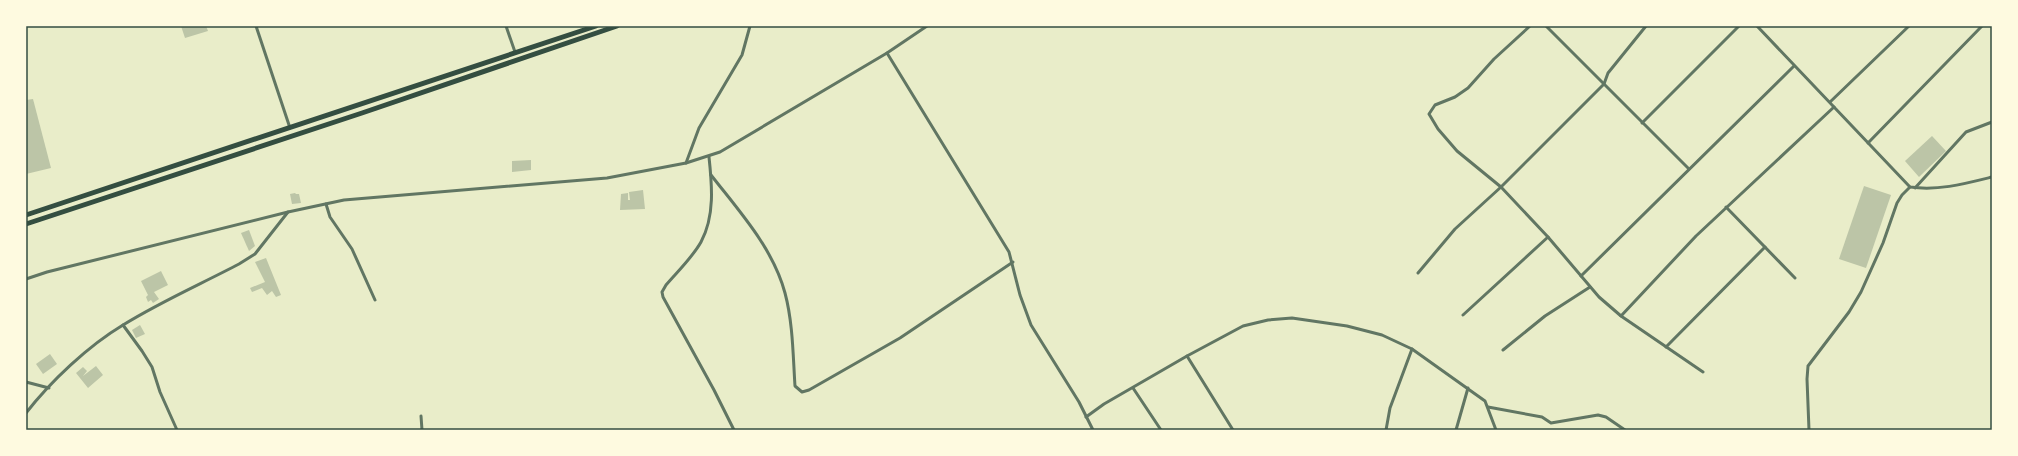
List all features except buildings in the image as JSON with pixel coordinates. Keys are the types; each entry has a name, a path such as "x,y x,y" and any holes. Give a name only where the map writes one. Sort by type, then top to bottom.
{"highway":[{"path":"26,215 596,26"},
{"path":"26,224 617,26"},
{"path":"452,74 455,81"},
{"path":"166,169 168,177"}],"street":[{"path":"256,26 290,128"},
{"path":"506,26 515,52"},
{"path":"686,163 699,128 742,55 750,26"},
{"path":"26,279 47,272 288,212 326,204 443,191 607,178 686,163 710,156 727,148 886,53 927,26"},
{"path":"1530,26 1494,59 1468,88 1455,97 1435,105 1429,114 1438,129 1457,151 1501,187 1548,237 1599,297 1621,316 1703,372"},
{"path":"1546,26 1688,169"},
{"path":"1418,273 1456,228 1501,187 1604,84 1608,73 1646,26"},
{"path":"1642,123 1739,26"},
{"path":"1757,26 1910,187 1923,189 1949,187 1992,177"},
{"path":"1830,102 1909,26"},
{"path":"1868,144 1982,26"},
{"path":"886,53 1009,252 1013,262 1020,295 1031,325 1093,430"},
{"path":"1581,276 1794,66"},
{"path":"1621,316 1726,207 1834,107"},
{"path":"1915,188 1966,132 1992,122"},
{"path":"710,156 713,193 708,223 701,242 666,285 662,292 662,298 714,390 734,430"},
{"path":"711,175 752,228 779,273 785,293 792,334 795,386 802,392 809,390 900,338 1013,262"},
{"path":"1809,430 1807,379 1808,366 1849,312 1861,292 1883,243 1897,203 1910,187"},
{"path":"326,204 330,217 352,249 376,300"},
{"path":"1726,207 1795,278"},
{"path":"26,413 49,388 94,345 123,325 239,264 255,254 288,212"},
{"path":"1462,315 1548,237"},
{"path":"1666,347 1765,247"},
{"path":"1503,350 1545,316 1590,287"},
{"path":"1086,417 1104,404 1187,356 1244,326 1268,320 1292,318 1347,326 1375,333 1412,349 1485,401 1496,430"},
{"path":"123,325 152,367 160,392 177,430"},
{"path":"1386,430 1390,408 1412,349"},
{"path":"1187,356 1233,430"},
{"path":"26,382 49,388"},
{"path":"1133,388 1161,430"},
{"path":"1456,430 1468,388"},
{"path":"1488,407 1542,417 1552,423 1598,415 1606,417 1625,430"},
{"path":"421,416 422,430"}]}
